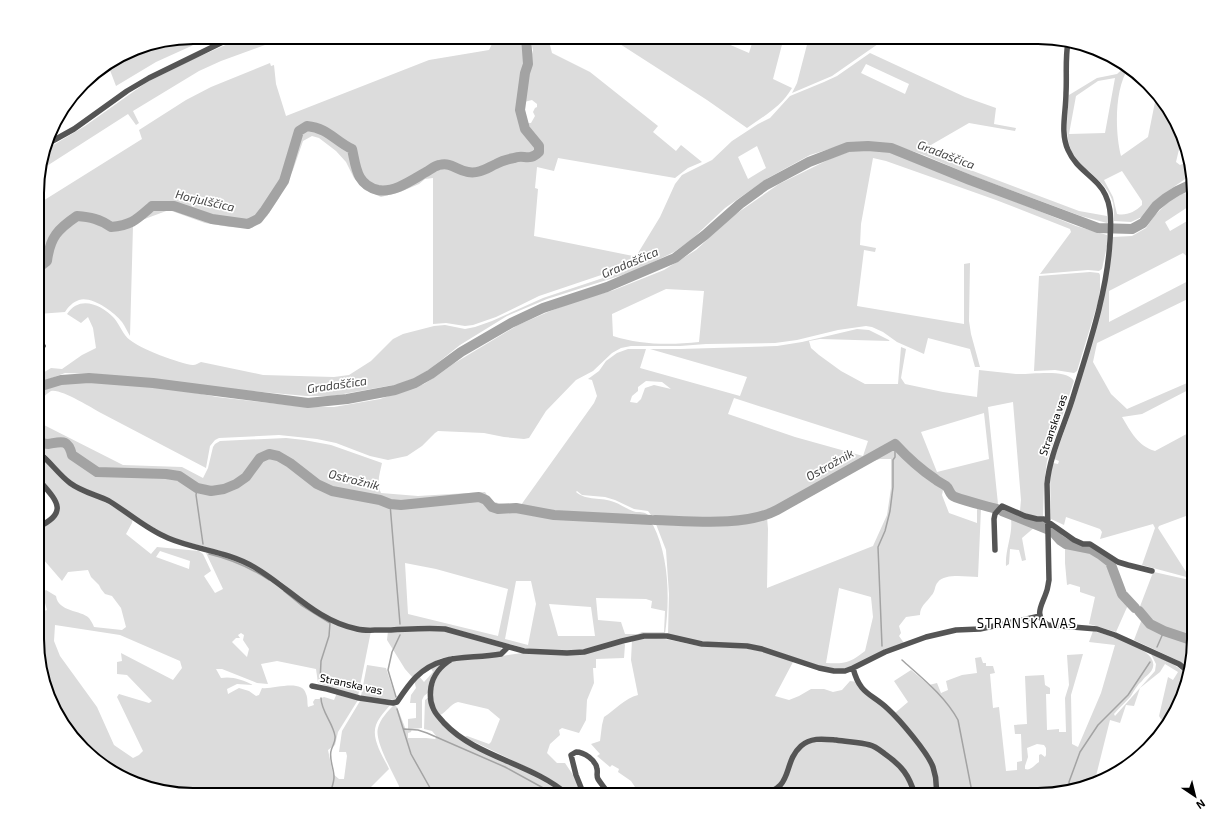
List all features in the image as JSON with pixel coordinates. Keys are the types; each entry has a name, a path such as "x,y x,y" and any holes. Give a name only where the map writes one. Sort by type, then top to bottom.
{"street":[{"path":"54,140 74,129 127,91 149,78 219,44"},
{"name":"Stranska vas","path":"1040,616 1039,610 1046,593 1049,580 1047,484 1051,457 1074,394 1096,322 1103,290 1110,242 1111,215 1107,196 1098,184 1075,164 1065,141 1063,130 1066,93 1067,47"},
{"path":"44,456 72,485 108,501 158,533 184,544 228,555 252,566 285,587 314,610 331,620 358,630 445,629 524,651 568,653 584,652 644,636 667,636 702,644 748,646 762,649 802,663 834,671 845,671 885,652 926,637 956,630 980,629 1040,616 1043,622 1048,625 1097,630 1125,639 1179,664 1184,668"},
{"path":"44,486 58,505 58,511 52,520 44,524"},
{"path":"995,550 994,519 995,514 1002,506 1025,516 1044,519 1048,527 1083,544 1090,544 1097,547 1118,562 1152,571"},
{"name":"Stranska vas","path":"312,686 359,698 393,703 397,702 414,678 426,668 441,660 501,654 508,647"},
{"path":"452,659 442,666 432,684 431,703 438,717 461,737 512,764 530,771 559,788"},
{"path":"854,668 856,680 862,688 894,715 930,759 934,768 937,788"},
{"path":"777,788 785,778 796,753 802,746 811,741 822,739 871,745 898,763 909,776 913,788"},
{"path":"581,788 571,762 571,755 576,752 585,754 595,765 597,768 598,779 604,788"}],"shaded area":[{"path":"196,44 156,62 116,86 110,69 127,59 154,49 173,45"},
{"path":"228,44 265,45 221,61 199,71 133,111 139,123 136,125 128,114 47,166 52,146 85,126 147,82"},
{"path":"492,44 522,44 526,61 530,63 533,50 532,44 550,44 552,53 590,72 658,126 653,132 676,151 681,145 702,162 688,168 675,178 558,158 554,171 537,167 535,188 538,189 534,236 633,256 622,268 539,296 496,317 473,325 465,326 446,323 433,324 433,178 425,179 419,184 400,192 381,197 365,190 354,178 346,162 336,151 319,138 312,136 303,141 293,170 279,198 267,216 252,228 230,227 205,223 169,210 142,220 133,226 130,336 122,322 114,314 90,300 79,300 71,305 65,312 44,314 44,200 142,139 139,130 186,100 211,87 270,63 271,66 274,65 276,84 286,116 429,60 489,50","holes":["532,100 537,104 537,107 533,112 535,116 531,123 528,123 524,117 524,102"]},
{"path":"620,44 728,44 749,53 752,44 782,44 773,79 792,88 783,101 766,115 747,128 707,100"},
{"path":"807,44 878,44 832,76 792,93 797,83"},
{"path":"870,53 965,97 996,108 994,124 1016,128 1015,131 969,123 924,149 932,154 973,171 1079,211 1107,216 1107,223 1081,216 897,146 876,142 852,142 810,155 768,178 725,208 691,240 674,252 635,271 547,299 507,316 460,345 430,369 415,378 399,384 332,396 306,396 217,388 97,374 65,373 44,381 44,372 51,368 62,369 82,355 96,348 93,328 88,317 81,323 67,314 72,308 84,303 97,306 109,313 130,340 150,351 179,362 193,365 201,362 263,375 334,377 349,375 371,361 393,339 403,334 434,326 445,325 465,329 475,327 543,298 618,273 625,270 635,258 660,217 675,184 682,175 712,160 732,141 770,118 790,96 837,76","holes":["866,64 909,84 905,94 861,73","757,146 766,168 748,179 738,157"]},
{"path":"1122,70 1126,73 1118,98 1117,111 1121,156 1148,137 1155,101 1167,118 1176,136 1180,147 1176,162 1180,165 1184,163 1187,178 1156,200 1144,216 1131,222 1114,221 1113,203 1110,195 1100,181 1075,157 1069,143 1067,123 1069,95 1097,78 1117,74","holes":["1115,78 1105,133 1069,134 1076,96 1098,81","1122,171 1142,201 1142,205 1136,210 1130,213 1117,214 1113,197 1104,180"]},
{"path":"874,149 892,152 1076,226 1107,235 1107,246 1102,269 1099,271 1088,270 1040,274 1071,232 1070,229 996,200 886,161 873,158 861,224 860,245 876,248 875,252 864,250 857,306 964,324 964,264 970,263 969,321 980,367 975,367 970,349 928,338 924,354 897,342 883,332 866,326 838,330 797,340 775,343 631,346 621,348 612,353 593,371 576,380 546,411 529,438 504,437 484,433 438,431 422,446 407,456 388,460 370,456 336,443 317,439 279,435 219,438 210,446 206,468 61,392 51,391 44,397 44,390 61,384 95,382 125,385 154,385 217,397 306,407 334,407 380,399 424,384 453,364 518,325 576,301 614,290 664,270 696,250 733,216 779,184 834,157 854,150","holes":["666,289 704,291 699,342 656,344 613,336 612,314"]},
{"path":"1187,193 1187,208 1165,222 1170,231 1187,221 1187,257 1183,253 1109,291 1109,322 1187,282 1187,299 1097,343 1093,362 1111,394 1127,409 1187,383 1187,391 1142,414 1122,417 1139,442 1155,451 1187,434 1187,516 1159,526 1158,528 1187,573 1187,577 1142,565 1155,528 1153,524 1100,539 1102,532 1100,529 1066,517 1064,525 1051,519 1050,476 1053,463 1058,464 1059,461 1054,459 1069,418 1112,252 1113,237 1132,236 1146,228 1155,215 1168,202 1180,194"},
{"path":"1090,272 1099,273 1100,290 1098,302 1077,371 1074,373 1055,370 1034,371 1039,276"},
{"path":"857,329 869,330 891,341 820,339 809,341 811,348 819,355 841,371 865,384 898,384 901,347 906,349 901,378 905,384 943,392 977,397 979,370 1016,374 1056,373 1070,377 1074,381 1047,461 1044,485 1043,516 1038,518 1020,511 1021,500 1013,402 988,407 998,504 993,513 981,509 978,577 951,576 941,579 933,594 922,607 920,615 906,617 899,626 901,633 899,636 904,643 881,651 861,663 843,669 822,667 770,650 700,642 668,634 669,594 666,550 654,519 648,511 634,509 605,497 582,495 577,491 576,492 584,497 614,502 633,511 646,513 651,518 662,550 667,578 667,621 665,634 581,651 569,652 524,648 451,628 357,627 332,619 307,603 280,581 227,553 164,534 98,494 76,485 66,477 44,452 44,425 123,465 182,467 203,478 208,468 213,447 220,441 286,438 331,445 382,463 379,474 381,493 418,496 485,492 491,501 521,505 594,403 597,396 592,380 588,379 599,371 606,361 617,353 628,349 646,349 640,368 740,396 747,377 650,349 777,346 802,342","holes":["646,381 662,382 671,389 654,385 645,388 641,399 637,403 630,402 632,396 638,391 638,387","734,398 868,441 863,456 795,437 728,414","984,413 989,459 937,472 921,432","880,459 891,459 891,488 887,515 873,546 767,588 767,517 866,463","946,489 951,498 977,508 977,523 949,513 942,495 943,490","405,563 436,569 508,589 498,636 408,614","516,581 531,581 536,604 528,645 505,639","839,588 871,597 873,617 865,651 847,662 826,663","596,598 646,599 652,601 651,608 665,611 664,632 625,634 621,622 598,620","549,604 591,607 595,636 558,636"]},
{"path":"44,459 62,478 133,518 126,534 151,554 157,547 199,551 203,554 211,571 204,576 215,593 223,589 206,553 207,552 229,557 262,573 323,618 371,631 358,696 318,683 316,669 277,661 261,664 268,684 257,683 222,669 216,669 221,678 237,679 253,685 237,684 227,689 228,694 239,688 249,691 256,696 259,695 262,688 293,686 303,689 307,696 308,707 314,705 313,702 315,699 324,697 334,700 337,693 358,700 338,732 335,745 328,750 333,774 339,779 344,779 347,756 346,752 339,752 342,731 360,701 363,699 391,704 379,719 375,730 376,742 389,769 370,788 183,788 154,783 136,777 118,768 102,757 75,730 64,714 55,696 45,659 44,611 47,610 44,599 44,591 46,590 56,596 61,605 65,608 85,615 89,618 94,627 122,630 126,627 121,608 112,596 105,594 91,577 88,570 68,572 62,581 44,560 44,526 53,521 60,511 59,505 44,483","holes":["160,551 190,561 189,569 156,557","55,625 120,635 180,661 182,668 173,680 121,653 122,661 117,662 117,674 127,675 152,701 149,703 119,694 117,697 143,751 139,755 133,758 114,745 97,707 60,656 54,641","241,633 244,635 243,640 249,649 247,657 232,642 236,638 240,638 238,635"]},
{"path":"1002,509 1006,509 1043,522 1046,529 1036,526 1022,538 1026,560 1022,561 1019,550 1010,549 1009,564 1006,566 1011,531 1011,519 998,514"},
{"path":"1051,528 1072,540 1089,545 1112,560 1116,566 1123,593 1134,605 1133,607 1128,605 1116,632 1089,624 1095,597 1080,592 1080,587 1070,584 1067,585 1065,549 1051,533"},
{"path":"1154,572 1187,579 1187,649 1185,665 1177,660 1134,640 1145,611 1139,609"},
{"path":"388,631 448,631 500,646 502,650 498,653 442,658 431,663 413,678 405,669 387,640"},
{"path":"1093,631 1119,639 1139,648 1147,654 1152,660 1153,667 1131,696 1114,714 1115,716 1155,671 1156,664 1151,654 1173,664 1183,672 1176,696 1162,721 1159,716 1168,677 1173,680 1178,672 1165,664 1160,672 1140,688 1134,706 1126,705 1120,723 1110,720 1096,777 1058,787 634,788 635,787 631,781 618,772 619,769 612,765 610,767 597,756 600,754 591,744 600,741 604,717 624,701 638,695 631,660 632,640 641,638 657,638 699,646 746,649 767,653 793,662 775,696 789,700 811,689 824,689 833,692 842,690 850,681 858,682 895,713 908,702 894,681 911,670 929,685 937,683 941,693 948,690 946,681 962,675 977,673 975,658 981,657 983,663 986,663 986,666 993,666 995,673 990,674 993,708 999,707 1006,771 1017,770 1017,762 1022,761 1021,734 1015,734 1014,725 1027,724 1025,676 1044,675 1045,685 1050,688 1050,694 1046,694 1047,730 1059,729 1059,732 1066,732 1065,698 1069,685 1067,655 1083,654 1071,695 1072,744 1078,747 1101,693 1115,645 1089,642","holes":["1037,744 1044,745 1046,748 1045,757 1041,754 1039,755 1039,762 1031,768 1025,769 1028,757 1027,748"]},
{"path":"624,643 625,645 624,658 596,659 596,668 593,668 594,683 587,700 586,720 579,733 562,728 559,730 560,735 550,744 547,753 557,763 565,763 579,788 560,788 541,774 464,737 467,736 489,744 491,742 500,719 488,709 458,702 453,704 440,715 432,704 432,692 436,679 441,670 451,661 489,658 522,653 561,655"},
{"path":"442,663 429,692 422,700 422,728 412,729 411,732 408,733 408,738 435,739 437,737 432,731 424,729 425,700 429,697 431,711 449,731 464,743 536,776 554,788 398,788 399,786 381,748 378,728 382,718 394,705 397,707 406,730 408,730 408,719 416,718 416,703 410,703 411,695 416,688 414,680 419,676 424,682 433,672 430,667"},
{"path":"367,665 386,668 396,699 361,696"}],"waterway":[{"name":"Horjulščica","path":"44,263 47,261 50,246 56,234 77,216 95,219 111,227 124,225 133,221 152,206 174,206 212,219 248,224 258,219 284,181 299,131 307,126 326,132 352,149 356,168 361,179 371,188 378,190 390,190 397,188 434,167 443,164 451,165 464,171 476,172 500,162 518,157 532,157 539,152 539,146 525,129 520,110 525,73 528,64 527,44"},
{"name":"Gradaščica","path":"44,385 61,380 89,378 153,383 308,403 347,399 395,390 415,383 431,374 461,352 511,323 543,308 607,287 675,258 705,235 740,204 766,185 809,162 848,147 868,146 891,148 970,180 1098,228 1132,229 1143,223 1156,206 1166,198 1187,186"},
{"name":"Ostrožnik","path":"44,443 63,442 68,446 72,455 97,472 166,474 179,476 197,488 211,491 224,489 236,484 246,477 260,458 269,454 278,456 290,463 317,484 332,491 380,500 390,504 401,505 479,497 486,500 492,507 498,509 516,508 554,515 651,520"},
{"path":"882,646 878,547 885,531 890,511 893,487 893,460 895,457 895,444"},
{"name":"Ostrožnik","path":"655,520 718,522 750,519 764,515 777,510 895,444 919,467 946,486 953,496 997,509"},
{"path":"197,488 196,495 203,544"},
{"path":"390,504 400,624"},
{"name":"Ostrožnik","path":"1002,511 1052,531 1066,544 1091,549 1101,555 1110,562 1122,594 1135,608"},
{"path":"209,554 240,564 269,580"},
{"path":"284,591 301,605 330,623 329,636 321,661 320,682"},
{"name":"Ostrožnik","path":"1139,611 1150,624 1164,631 1187,639"},
{"path":"1157,647 1164,631"},
{"path":"396,697 388,670 392,652 400,635"},
{"path":"902,660 940,695 953,711 958,720 971,788"},
{"path":"1069,785 1080,752 1098,725 1128,695 1150,662"},
{"path":"321,698 323,708 335,736 331,754 334,777 332,788"},
{"path":"397,709 411,754 430,788"},
{"path":"404,729 418,730 427,733 505,767 543,788"}],"district":[{"name":"STRANSKA VAS","path":"1027,623"}]}
